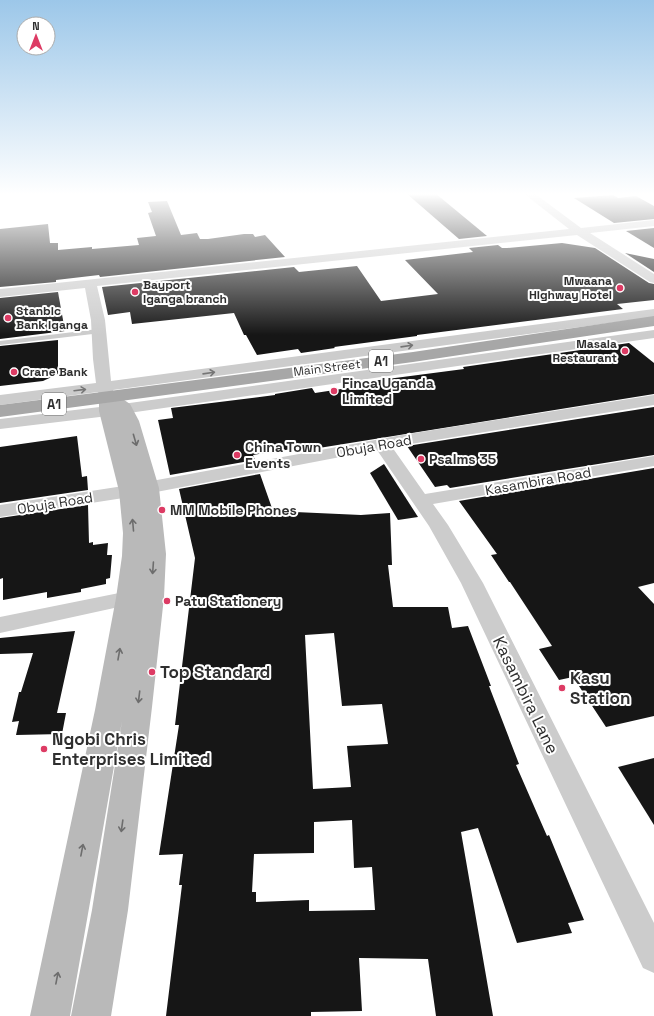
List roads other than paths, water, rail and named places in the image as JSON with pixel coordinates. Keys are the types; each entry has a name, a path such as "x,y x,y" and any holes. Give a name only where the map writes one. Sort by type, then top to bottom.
{"main road":[{"name":"Main Street","path":"0,411 111,401 654,321"},
{"path":"91,1016 117,858 138,707 151,597 154,554 153,531 111,401"},
{"path":"50,1016 110,710 129,598 139,489"}],"street":[{"path":"0,293 492,240"},
{"path":"594,240 654,279"},
{"path":"90,284 98,320 99,353 111,401"},
{"name":"Main Street","path":"0,424 111,401 654,313"},
{"name":"Main Street","path":"0,400 111,401 654,334"},
{"name":"Obuja Road","path":"0,511 139,489 381,444 654,400"},
{"name":"Kasambira Lane","path":"381,444 422,500 472,584 654,957"},
{"name":"Kasambira Road","path":"422,500 654,461"},
{"path":"2,628 129,598"}],"lane":[{"path":"0,343 98,331"}],"place":[{"name":"Mwaana Highway Hotel","path":"620,288"},
{"name":"Bayport Iganga branch","path":"135,292"},
{"name":"Stanbic Bank Iganga","path":"8,318"},
{"name":"Masala Restaurant","path":"625,351"},
{"name":"Crane Bank","path":"14,372"},
{"name":"Finca Uganda Limited","path":"334,391"},
{"name":"China Town Events","path":"237,455"},
{"name":"Psalms 35","path":"421,459"},
{"name":"MM Mobile Phones","path":"162,510"},
{"name":"Patu Stationery","path":"167,601"},
{"name":"Top Standard","path":"152,672"},
{"name":"Kasu Station","path":"562,688"},
{"name":"Ngobi Chris Enterprises Limited","path":"44,749"}]}
